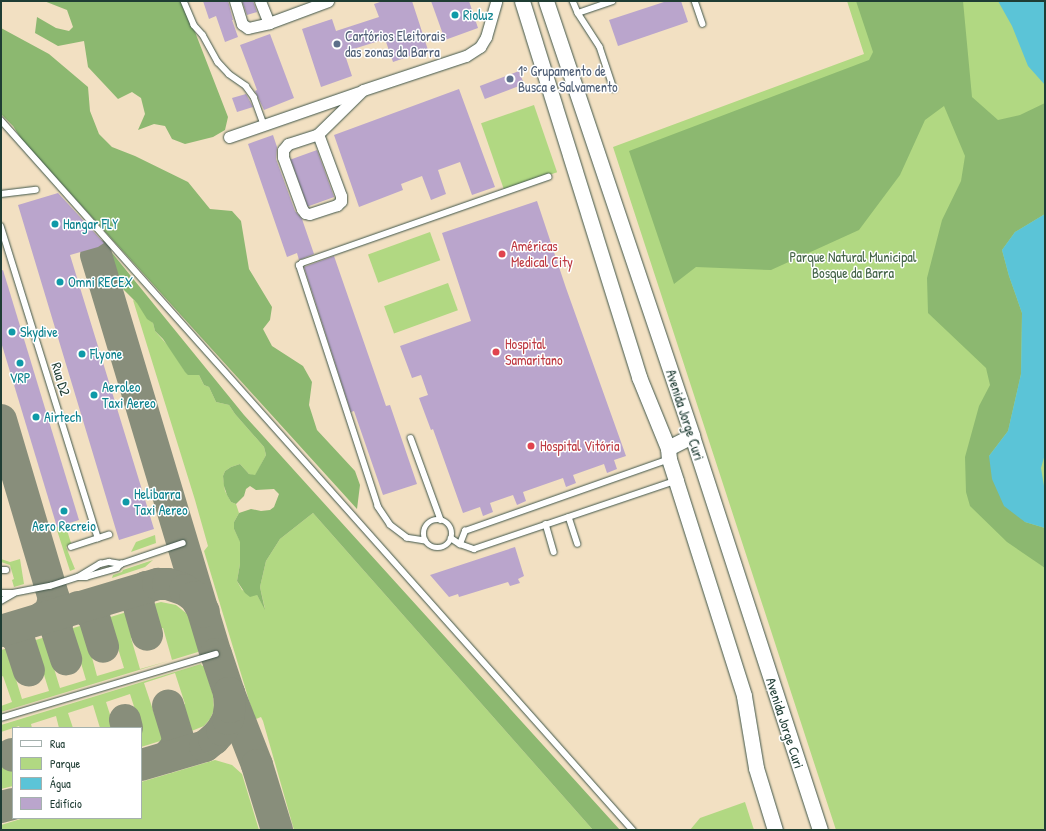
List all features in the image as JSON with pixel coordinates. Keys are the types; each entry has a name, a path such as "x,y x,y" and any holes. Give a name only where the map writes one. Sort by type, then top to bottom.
{"street":[{"path":"234,1 242,24 248,28 268,23 328,1"},
{"path":"260,1 268,23"},
{"path":"229,137 466,56 480,47 486,37 496,1"},
{"name":"Avenida Jorge Curi","path":"522,1 639,377 669,454 676,481 744,696 756,768 774,829"},
{"name":"Avenida Jorge Curi","path":"546,1 692,436 820,830"},
{"path":"318,134 341,196 341,201 337,205 309,214 302,209 283,157 283,150 288,144 318,134 363,90"},
{"path":"669,454 692,436"},
{"path":"811,803 816,830"}],"lane":[{"path":"184,1 194,26 207,41 218,62 229,74 246,86 254,97 264,125"},
{"path":"573,1 578,13 600,48 614,89"},
{"path":"578,13 612,1"},
{"path":"695,1 704,24"},
{"path":"1,120 633,830"},
{"path":"426,541 407,538 390,525 378,507 299,266 302,263 548,177"},
{"path":"1,194 36,190"},
{"name":"Rua D2","path":"1,226 98,538"},
{"path":"412,438 441,520 451,529 451,538 449,542 442,548 432,547 426,541 424,536 425,527 432,521 441,520"},
{"path":"460,544 465,531 669,454"},
{"path":"451,538 460,544 474,549 676,481"},
{"path":"569,517 578,544"},
{"path":"546,524 554,552"},
{"path":"71,547 109,535"},
{"path":"78,577 86,578 117,568 121,564 183,543"},
{"path":"1,601 13,594 50,586 78,577 100,564 109,562 121,564"},
{"path":"1,592 13,594"},
{"path":"1,718 216,654"}],"green space":[{"path":"44,1 183,1 228,117 225,130 213,137 185,144 172,139 165,126 154,124 138,130 145,114 141,98 132,92 118,99 88,67 84,41 58,46 35,33 37,17 56,28 69,31 73,27 67,10"},
{"name":"Parque Natural Municipal Bosque da Barra","path":"847,1 1045,1 1045,830 836,830 613,147 864,54"},
{"path":"856,1 963,1 972,97 998,120 1020,115 1045,103 1045,214 1015,232 1002,250 1022,313 1021,374 1008,431 989,456 1025,522 1045,528 1045,568 1007,542 970,506 966,492 965,457 979,406 990,385 986,368 928,313 927,278 942,220 961,181 965,156 944,106 925,120 900,175 859,230 771,270 696,267 674,284 629,151 869,60 873,52"},
{"path":"1,28 49,54 88,87 90,111 99,134 112,147 135,156 188,182 210,209 232,211 241,221 249,269 272,307 270,320 263,329 272,346 303,366 312,382 309,405 317,430 355,471 360,485 357,509 22,140 13,126 1,114"},
{"path":"534,105 557,172 504,190 481,123"},
{"path":"430,232 440,260 378,283 368,255"},
{"path":"104,243 244,415 620,830 593,830 313,513 280,539 266,561 260,587 265,610 257,595 250,597 245,593 237,581 240,564 240,542 234,529 234,522 239,513 251,509 261,511 270,510 274,507 279,494 274,489 256,490 250,486 246,489 244,496 236,504 231,502 227,495 223,476 225,471 240,464 249,474 255,475 266,455 264,447 229,405 216,402 209,387 204,385 199,375 188,375 185,372 163,339 155,331 153,323 147,319 137,303 122,288 116,271 103,254"},
{"path":"448,283 458,310 394,334 384,306"},
{"path":"133,300 137,302 153,323 155,331 170,348 184,370 191,375 199,375 204,385 209,387 216,402 229,405 264,447 266,455 255,476 249,474 240,464 225,471 223,476 225,491 231,502 236,504 239,513 234,522 234,529 240,541 240,564 237,581 242,590 257,595 265,609 260,587 266,561 280,539 313,513 593,830 294,830 263,721 261,717 256,719 254,717 204,551 208,546 195,500"},
{"path":"65,524 71,543 66,547 75,569 70,571 56,527"},
{"path":"155,535 156,543 131,552 136,542"},
{"path":"1,559 10,562 20,559 24,584 14,587 12,580 14,579 10,565 1,562"},
{"path":"153,560 145,567 112,578 113,575 122,572 123,570"},
{"path":"161,602 176,605 186,613 191,621 200,650 198,652 172,660 163,628 154,631 146,606"},
{"path":"133,610 140,635 131,638 140,669 169,661 1,712 1,706 12,702 3,676 1,677 1,650 15,646 22,671 14,673 22,699 49,691 41,665 33,667 26,643 52,635 60,659 52,662 60,688 86,680 78,653 71,655 63,631 90,623 97,648 90,650 97,676 124,668 116,642 108,644 101,620"},
{"path":"201,664 202,666 204,665 213,695 214,710 210,719 204,726 184,734 176,707 185,704 175,673 144,683 154,713 162,711 170,738 142,747 142,727 133,727 131,722 138,719 130,694 106,702 114,727 100,727 93,705 68,713 73,727 59,727 56,716 31,724 32,727 12,727 12,728 1,732 1,725"},
{"path":"8,759 12,772 12,786 1,789 1,761"},
{"path":"215,760 232,765 242,774 259,830 1,830 1,825 21,819 142,819 142,782"},
{"path":"745,802 754,830 690,830 700,818"}],"water":[{"path":"998,1 1045,1 1045,85 1028,66 1012,26"},
{"path":"1045,214 1045,454 1041,468 1045,492 1045,528 1025,522 1004,506 992,479 989,456 1008,431 1021,374 1022,313 1002,250 1015,232"}],"building":[{"path":"203,1 228,1 232,20 238,37 225,42 216,16 209,19"},
{"path":"242,1 253,1 257,12 247,15"},
{"name":"Cartórios Eleitorais das zonas da Barra","path":"383,1 412,1 428,50 393,62 385,39 344,52 352,76 321,87 302,29 332,19 336,31 379,17 374,4"},
{"name":"Rioluz","path":"431,1 469,1 478,28 445,40"},
{"path":"667,1 681,1 688,22 618,46 609,20"},
{"path":"270,34 294,98 264,110 255,91 257,90 240,45"},
{"path":"519,71 524,84 485,99 480,86"},
{"path":"459,89 495,187 472,195 460,162 438,170 446,194 431,200 422,176 401,184 403,190 359,207 334,135"},
{"path":"246,94 253,107 237,112 232,98"},
{"path":"273,135 277,147 276,159 295,211 302,219 314,254 299,260 297,253 287,257 248,144"},
{"path":"317,150 334,197 308,207 291,160"},
{"path":"58,193 104,243 98,247 70,255 154,529 119,540 18,205"},
{"path":"537,201 566,288 626,456 614,460 617,469 607,473 604,464 573,475 576,483 566,487 563,478 523,492 526,501 517,505 513,495 490,503 493,512 483,516 480,507 463,513 433,429 431,430 419,398 428,395 421,375 412,378 400,346 471,321 442,233"},
{"path":"334,256 386,406 390,405 417,484 383,495 354,411 351,412 304,267"},
{"path":"3,270 79,520 57,527 1,342 1,271"},
{"path":"515,547 524,576 518,579 520,583 510,586 508,582 459,597 458,594 449,597 430,575"}],"taxiway":[{"path":"96,255 216,654 229,693 257,765 277,830"},
{"path":"1,420 54,599 50,612 40,619"},
{"path":"1,631 158,584 168,584 185,590 195,597 204,612"},
{"path":"146,587 140,593 138,603 147,635"},
{"path":"78,607 87,610 94,617 103,647"},
{"path":"64,611 58,619 56,628 66,659"},
{"path":"3,630 13,633 19,640 29,670"},
{"path":"142,765 205,746 214,739 222,730 228,719 230,707 229,693"},
{"path":"167,757 176,747 178,738 168,706"},
{"path":"125,720 127,727"},
{"path":"1,807 12,804"}],"place":[{"name":"Rioluz","path":"455,15"},
{"name":"Cartórios Eleitorais das zonas da Barra","path":"337,44"},
{"name":"1º Grupamento de Busca e Salvamento","path":"510,79"},
{"name":"Hangar FLY","path":"55,224"},
{"name":"Américas Medical City","path":"502,254"},
{"name":"Omni RECEX","path":"60,282"},
{"name":"Skydive","path":"12,332"},
{"name":"Hospital Samaritano","path":"496,352"},
{"name":"Flyone","path":"82,354"},
{"name":"VRP","path":"20,363"},
{"name":"Aeroleo Taxi Aereo","path":"94,395"},
{"name":"Airtech","path":"36,417"},
{"name":"Hospital Vitória","path":"531,446"},
{"name":"Helibarra Taxi Aereo","path":"126,502"},
{"name":"Aero Recreio","path":"64,511"}]}
